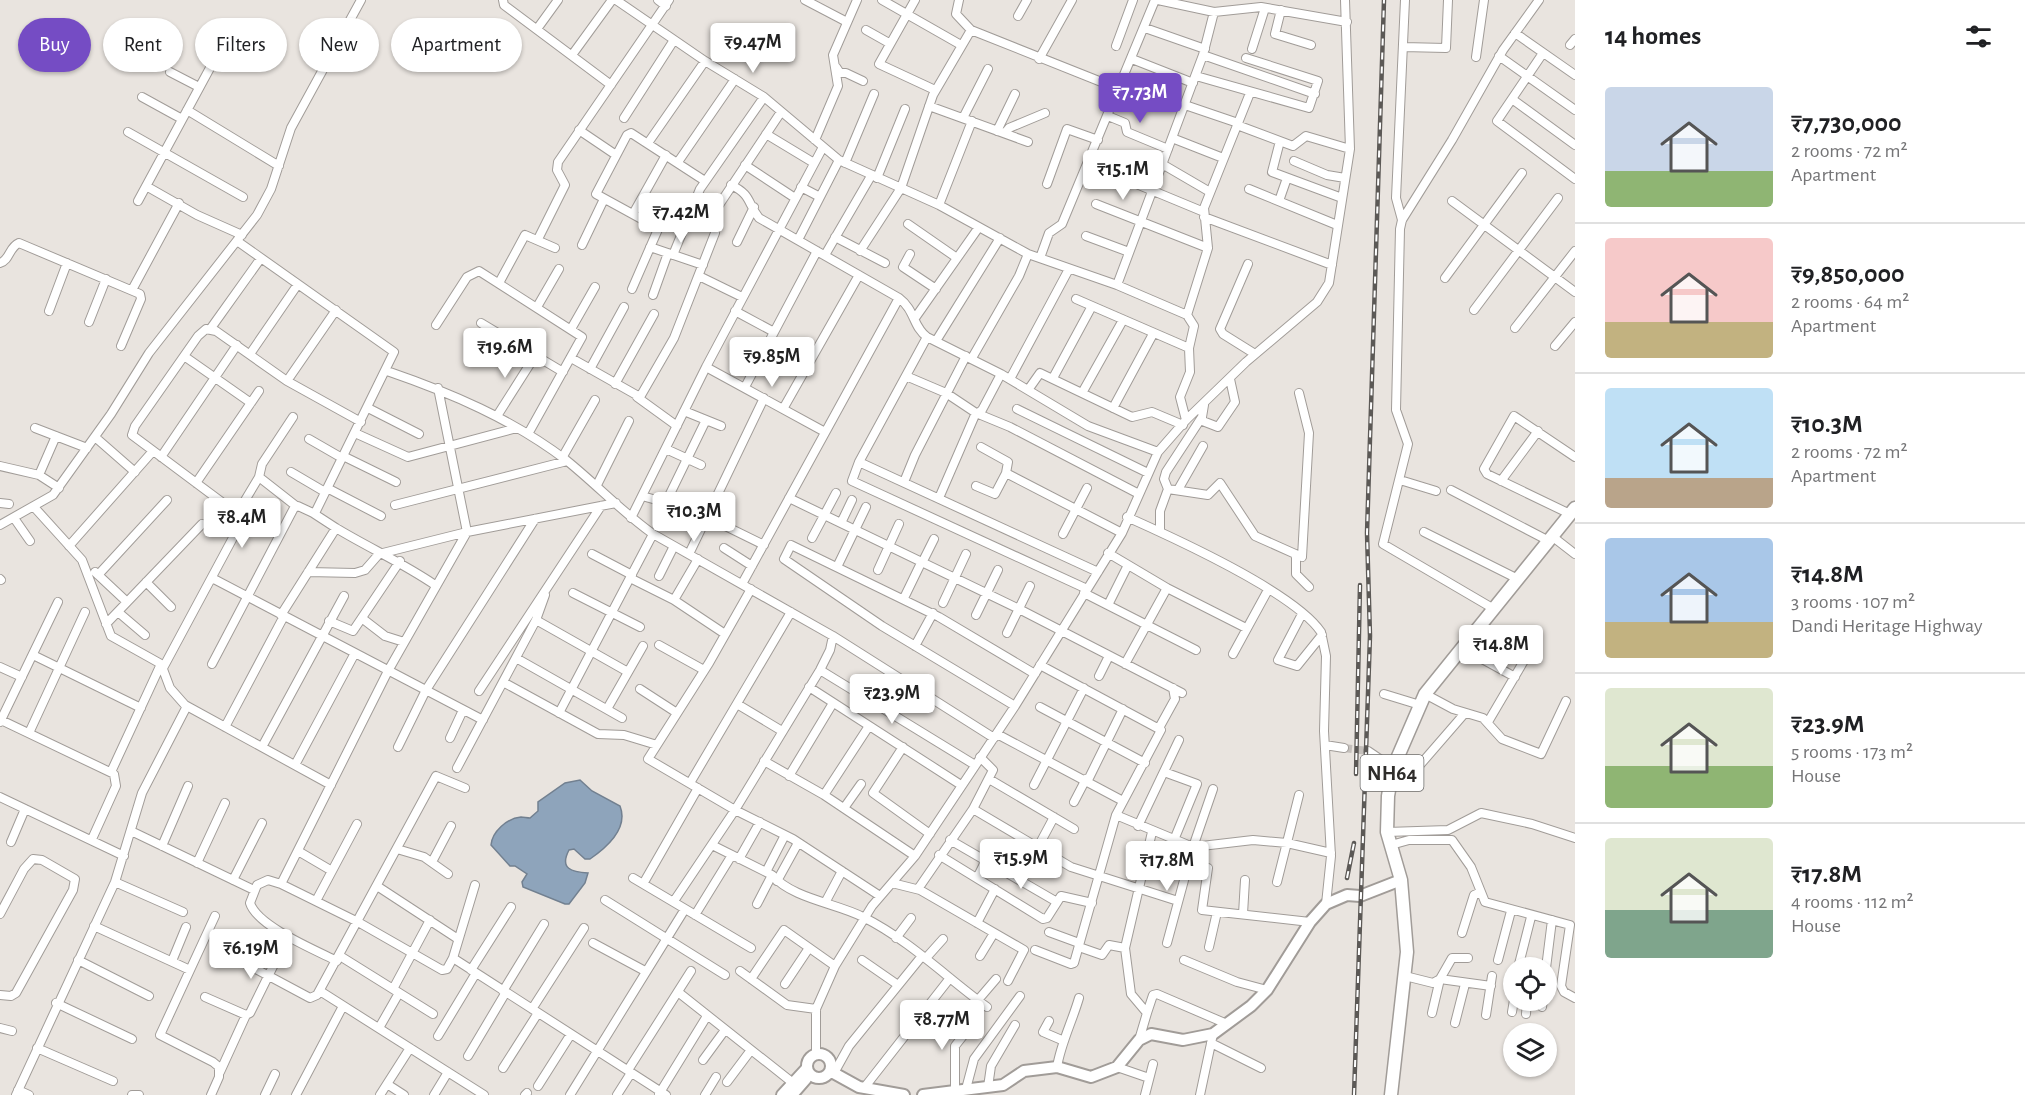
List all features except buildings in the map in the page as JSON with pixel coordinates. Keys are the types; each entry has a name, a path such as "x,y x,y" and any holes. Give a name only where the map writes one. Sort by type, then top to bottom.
{"highway":[{"name":"NH64","path":"1391,1095 1407,952 1401,880 1387,832 1388,796 1393,768 1423,699 1573,512"}],"main road":[{"path":"923,1095 1003,1085 1024,1071 1057,1067 1091,1077 1117,1067 1139,1041 1151,1035 1183,1040 1212,1038 1267,990 1310,922 1326,904 1347,896 1360,896 1401,880"},
{"path":"792,1095 809,1071 808,1061 816,1055 827,1058 832,1072"},
{"path":"809,1071 821,1078 832,1072"},
{"path":"782,1095 809,1071"},
{"path":"832,1072 864,1088 904,1095"}],"street":[{"path":"0,525 45,501 59,488 149,354 239,238 266,197 291,128 361,0"},
{"path":"503,0 504,5 611,85"},
{"path":"537,29 558,0"},
{"path":"538,240 566,185 564,178 557,170 558,162 668,3 658,0"},
{"path":"815,140 838,86 832,61 857,0"},
{"path":"882,0 961,45"},
{"path":"915,0 889,43 880,66 935,90"},
{"path":"959,0 956,14 971,30 1119,89"},
{"path":"1018,16 1027,0"},
{"path":"1039,59 1072,0"},
{"path":"1116,46 1133,0"},
{"path":"1040,258 1049,232 1062,224 1156,0 1214,12 1265,8 1347,22"},
{"path":"816,1055 816,1009 835,966 865,917 915,856 1015,706 1122,533 1158,452 1185,422 1256,354 1317,302 1329,283 1350,149 1345,0"},
{"path":"1405,0 1396,198 1402,220 1396,410 1408,444 1383,544 1494,609"},
{"path":"1403,47 1446,48 1448,0"},
{"path":"1476,57 1484,0"},
{"path":"572,55 611,1 653,25 705,61 764,97 842,161 939,205 1028,254 1117,285 1187,315 1194,326 1189,348 1190,372 1180,397 1185,422"},
{"path":"808,1 847,22"},
{"path":"1402,220 1452,140 1499,56 1537,1"},
{"path":"1252,49 1265,8"},
{"path":"1281,10 1275,34 1311,45"},
{"path":"1117,285 1204,52 1214,12"},
{"path":"1145,28 1315,94"},
{"path":"866,30 889,43"},
{"path":"860,251 901,188 935,90 971,30"},
{"path":"1515,33 1575,75"},
{"path":"624,118 674,40"},
{"path":"1543,53 1498,119 1498,123 1575,179"},
{"path":"1499,56 1575,110"},
{"path":"1132,59 1194,80 1306,109 1315,94 1318,81 1246,58"},
{"path":"648,143 705,61"},
{"path":"832,61 840,73 846,73 863,81"},
{"path":"963,118 988,69"},
{"path":"170,72 200,87"},
{"path":"138,201 208,72"},
{"path":"678,162 735,79"},
{"path":"1187,315 1208,248 1204,214 1210,192 1250,93"},
{"path":"798,240 842,161 874,94"},
{"path":"1001,132 1015,94"},
{"path":"653,296 705,181 764,97"},
{"path":"142,98 182,119"},
{"path":"1512,99 1575,145"},
{"path":"1185,105 1295,146 1306,136 1350,149"},
{"path":"929,106 1028,142"},
{"path":"745,387 774,332 821,253 835,237 874,177 905,109"},
{"path":"187,111 279,166"},
{"path":"686,219 706,223 781,112"},
{"path":"1001,132 1045,113"},
{"path":"1108,116 1125,123 1127,132 1168,149"},
{"path":"939,205 972,121"},
{"path":"1047,184 1066,129 1098,140"},
{"path":"579,130 616,155"},
{"path":"128,132 243,197"},
{"path":"658,228 604,199 596,192 629,134 648,143 705,181"},
{"path":"766,134 814,163"},
{"path":"1172,138 1223,158"},
{"path":"1280,141 1271,170 1274,173 1342,198"},
{"path":"631,519 742,297 823,147"},
{"path":"633,214 666,155"},
{"path":"1294,161 1324,174 1345,178"},
{"path":"1162,164 1210,192"},
{"path":"745,165 795,198"},
{"path":"1105,171 1204,214 1332,265"},
{"path":"1445,278 1522,173"},
{"path":"1279,201 1287,178"},
{"path":"731,185 744,191 759,218 899,298 912,310 920,332 927,337 1001,374 1088,426 1158,452"},
{"path":"146,186 179,202 197,215 239,238 261,258 391,349 393,356 387,371 313,513"},
{"path":"801,187 820,197"},
{"path":"1249,189 1337,225"},
{"path":"1473,310 1558,198"},
{"path":"582,245 604,199"},
{"path":"1452,201 1575,292"},
{"path":"132,290 179,202"},
{"path":"632,289 669,204"},
{"path":"1096,204 1208,248"},
{"path":"737,242 754,207"},
{"path":"909,224 957,258"},
{"path":"915,318 979,227"},
{"path":"637,397 642,395 674,338 715,233"},
{"path":"499,283 525,235 555,249"},
{"path":"1086,236 1129,252"},
{"path":"835,237 885,263"},
{"path":"936,341 1000,238"},
{"path":"0,264 6,260 13,246 19,243 140,294 141,299 121,346"},
{"path":"650,247 703,265"},
{"path":"1515,328 1575,251"},
{"path":"910,254 903,267 936,289"},
{"path":"904,482 946,393 1018,276 1028,254"},
{"path":"223,503 134,437 132,432 198,336 211,328 261,258"},
{"path":"49,311 67,263"},
{"path":"1248,264 1220,329 1223,334 1256,354"},
{"path":"537,307 559,269"},
{"path":"1010,379 1069,269"},
{"path":"436,326 472,273 479,271 582,337 528,434"},
{"path":"783,409 860,275"},
{"path":"699,276 742,297"},
{"path":"89,322 106,279"},
{"path":"250,354 298,284"},
{"path":"571,329 595,287"},
{"path":"742,584 899,298"},
{"path":"1076,299 1189,348"},
{"path":"1053,378 1092,306"},
{"path":"590,369 624,307"},
{"path":"287,381 336,310"},
{"path":"735,311 774,332"},
{"path":"615,384 654,314"},
{"path":"1082,393 1123,320"},
{"path":"1555,346 1575,322"},
{"path":"482,323 563,372"},
{"path":"211,328 287,381 361,422"},
{"path":"1113,408 1153,334"},
{"path":"927,337 859,462 852,479 856,484 1085,591 1196,650"},
{"path":"161,457 237,345"},
{"path":"184,356 251,403"},
{"path":"497,416 535,356"},
{"path":"571,358 637,397 677,426"},
{"path":"706,367 825,432"},
{"path":"387,371 438,388 497,416 528,434 565,459 597,485 631,519 653,534 832,636 995,736 1047,759 1123,801"},
{"path":"1028,390 1040,373 1132,417 1154,413 1185,422"},
{"path":"939,498 977,414 982,410 1001,374"},
{"path":"906,376 946,393 977,414 1010,427 1139,494"},
{"path":"1200,420 1218,427 1235,402 1230,379"},
{"path":"281,884 388,671 467,532 438,388"},
{"path":"196,483 260,391"},
{"path":"1168,489 1179,488 1208,495 1220,483 1255,536 1302,557 1304,554 1309,433 1299,393"},
{"path":"689,554 764,398"},
{"path":"394,505 565,459 595,400"},
{"path":"1160,532 1160,511 1168,489 1164,479 1166,472 1200,420 1204,405"},
{"path":"368,408 419,434"},
{"path":"1017,409 1148,473"},
{"path":"684,411 721,426"},
{"path":"111,772 162,666 235,534 237,514 259,477 262,464 293,417"},
{"path":"1573,512 1501,481 1487,474 1484,469 1512,418 1516,417 1575,457"},
{"path":"642,496 664,501 706,420"},
{"path":"597,485 629,421"},
{"path":"35,428 87,448"},
{"path":"355,433 408,457 517,428"},
{"path":"1501,481 1538,431"},
{"path":"39,475 56,436"},
{"path":"95,437 135,472"},
{"path":"309,439 396,482"},
{"path":"1179,488 1203,446"},
{"path":"976,486 995,494 1006,473 1008,462 981,447"},
{"path":"666,449 701,465"},
{"path":"69,546 153,451"},
{"path":"859,462 1098,572"},
{"path":"0,466 39,475 59,488"},
{"path":"291,472 381,516"},
{"path":"1006,473 1122,533"},
{"path":"259,477 296,506 313,513 379,554 400,561 435,585"},
{"path":"1400,480 1436,490"},
{"path":"1063,534 1087,488"},
{"path":"1451,490 1551,539 1575,554"},
{"path":"812,538 836,493"},
{"path":"789,498 1019,609 1182,693"},
{"path":"98,575 167,500"},
{"path":"841,523 852,500"},
{"path":"0,503 9,504"},
{"path":"308,572 355,573 365,570 379,554 467,532 616,503"},
{"path":"212,664 296,506"},
{"path":"479,691 601,506"},
{"path":"34,507 82,560 127,602"},
{"path":"837,567 866,507"},
{"path":"707,517 764,545"},
{"path":"1128,517 1268,590 1319,628 1326,656 1325,745 1331,853 1326,904"},
{"path":"14,518 30,542"},
{"path":"398,747 426,690 535,519"},
{"path":"106,624 202,524"},
{"path":"878,570 899,524"},
{"path":"225,727 283,615 336,528"},
{"path":"1424,532 1518,579"},
{"path":"559,713 653,534"},
{"path":"904,598 934,539"},
{"path":"1015,706 915,646 820,584 784,557 792,545 904,598 1035,674"},
{"path":"659,576 674,546"},
{"path":"724,548 752,566"},
{"path":"1108,553 1167,588 1246,628"},
{"path":"592,554 674,600 724,634"},
{"path":"943,603 966,554"},
{"path":"1296,556 1296,574 1309,587"},
{"path":"82,560 106,624 115,639 162,666 170,688 187,706 331,785"},
{"path":"674,600 698,560"},
{"path":"329,621 353,631 400,561"},
{"path":"1108,605 1128,565"},
{"path":"976,615 998,570"},
{"path":"212,578 483,720"},
{"path":"146,582 171,607"},
{"path":"1007,633 1030,586"},
{"path":"457,768 536,620 547,588"},
{"path":"1125,664 1167,588"},
{"path":"751,589 648,759 735,810 785,835 880,896"},
{"path":"1233,654 1268,590"},
{"path":"573,593 640,627"},
{"path":"262,747 344,596"},
{"path":"58,602 1,721 111,772 116,786 92,839"},
{"path":"29,733 85,612"},
{"path":"118,612 145,635"},
{"path":"690,783 791,612"},
{"path":"915,646 933,614"},
{"path":"1302,614 1278,660 1297,666 1322,635"},
{"path":"363,618 385,636 404,642"},
{"path":"536,620 628,672"},
{"path":"674,901 735,810 820,670 831,650 832,636"},
{"path":"1488,722 1535,642"},
{"path":"659,645 704,670"},
{"path":"607,709 643,646"},
{"path":"295,765 355,653"},
{"path":"33,655 141,708"},
{"path":"1475,655 1515,677"},
{"path":"1099,676 1109,656"},
{"path":"516,658 622,718"},
{"path":"1040,665 1159,728"},
{"path":"0,667 22,677"},
{"path":"820,670 975,765"},
{"path":"503,682 598,734 624,735 657,745"},
{"path":"809,687 961,785"},
{"path":"1034,785 1084,688"},
{"path":"1035,950 1073,964 1116,815 1160,733 1159,728 1175,699 1173,688"},
{"path":"640,689 677,713"},
{"path":"1384,694 1423,699 1465,713 1488,722 1502,739 1541,754 1566,701"},
{"path":"789,776 833,703"},
{"path":"737,704 782,731"},
{"path":"29,1095 17,1093 56,1003 114,882 142,794 187,706"},
{"path":"1040,707 1145,763"},
{"path":"1074,802 1123,709"},
{"path":"450,738 463,710"},
{"path":"1419,766 1465,713"},
{"path":"824,795 869,726"},
{"path":"1138,826 1179,740"},
{"path":"1325,745 1344,748"},
{"path":"903,747 873,793 930,834"},
{"path":"1368,751 1393,768"},
{"path":"918,889 973,808 988,779 993,768 980,757"},
{"path":"764,761 824,795 915,856"},
{"path":"1164,772 1197,784 1174,840"},
{"path":"239,960 310,998 320,991 436,776 465,788"},
{"path":"988,779 1074,829"},
{"path":"844,808 861,784"},
{"path":"162,846 188,786"},
{"path":"643,884 698,788"},
{"path":"1167,943 1193,847 1213,789"},
{"path":"1277,882 1299,795"},
{"path":"0,797 124,856"},
{"path":"197,863 225,803"},
{"path":"973,808 1071,867 1178,901"},
{"path":"12,842 25,809"},
{"path":"1387,832 1448,830 1481,813 1575,838"},
{"path":"1116,815 1152,832 1193,847 1253,840 1287,843 1331,853"},
{"path":"1038,847 1054,817"},
{"path":"695,915 760,822"},
{"path":"232,880 262,823"},
{"path":"316,901 357,824"},
{"path":"432,862 451,826"},
{"path":"131,831 254,890"},
{"path":"1147,1013 1131,994 1125,948 1152,832"},
{"path":"772,876 785,835"},
{"path":"950,840 1057,902"},
{"path":"1391,845 1409,840 1452,840 1471,867 1487,903 1570,926 1561,986 1564,992 1575,998"},
{"path":"757,904 772,876 798,843"},
{"path":"712,846 772,876 812,900 826,901 865,917 924,957 987,1007"},
{"path":"397,849 432,862 448,874"},
{"path":"298,851 332,871"},
{"path":"939,855 1046,919 1062,896 1092,903"},
{"path":"0,914 24,869 33,859 42,860 75,879 73,890 16,993 11,996 0,995"},
{"path":"977,878 987,860"},
{"path":"1208,868 1202,907 1205,911 1310,922"},
{"path":"826,901 842,872"},
{"path":"633,878 751,948"},
{"path":"433,1014 338,959 288,936 255,914 250,903 254,890 257,885 268,880 281,884 358,921 442,970 447,969 453,958 475,885"},
{"path":"1243,914 1245,880"},
{"path":"114,882 183,912"},
{"path":"892,883 918,889 1025,952 1008,981"},
{"path":"377,886 458,939"},
{"path":"977,923 995,889"},
{"path":"1462,933 1474,896 1481,892"},
{"path":"605,900 725,975"},
{"path":"438,1036 511,907"},
{"path":"570,1095 685,909"},
{"path":"1498,960 1510,911"},
{"path":"1209,947 1217,912"},
{"path":"215,916 160,1035 213,1062 220,1072"},
{"path":"1521,957 1531,916"},
{"path":"896,938 910,918"},
{"path":"379,1029 412,954 430,920"},
{"path":"1547,957 1552,920"},
{"path":"468,1056 544,924"},
{"path":"94,926 190,970"},
{"path":"172,961 186,927"},
{"path":"503,1068 584,928"},
{"path":"751,979 784,930 835,966"},
{"path":"1049,932 1102,955 1109,945 1125,948"},
{"path":"980,956 994,933"},
{"path":"211,1095 246,1015 288,936"},
{"path":"832,1072 849,1046 898,986 942,939"},
{"path":"593,942 645,971"},
{"path":"785,984 809,948"},
{"path":"1432,1012 1440,979 1453,957 1468,958"},
{"path":"453,958 662,1094 707,1016"},
{"path":"78,960 149,996"},
{"path":"862,960 898,986"},
{"path":"1184,960 1237,982 1267,990"},
{"path":"617,1095 691,971"},
{"path":"740,971 791,1007 816,1009"},
{"path":"1405,976 1433,983 1440,979 1491,986"},
{"path":"1486,1015 1492,976"},
{"path":"864,1088 950,978"},
{"path":"978,1000 996,979"},
{"path":"1455,1023 1466,984"},
{"path":"320,991 483,1095"},
{"path":"678,992 793,1083"},
{"path":"1139,1041 1153,995 1157,994 1227,1024"},
{"path":"955,1091 976,1055 1020,996"},
{"path":"205,997 246,1015"},
{"path":"1057,1067 1061,1046 1079,998"},
{"path":"56,1003 132,1039"},
{"path":"296,1095 343,1006"},
{"path":"1049,1021 1043,1032 1064,1041"},
{"path":"988,1087 991,1066 1015,1025"},
{"path":"955,1091 955,1046 970,1027"},
{"path":"0,1028 12,1031"},
{"path":"703,1060 725,1030"},
{"path":"538,1086 571,1034"},
{"path":"1200,1095 1212,1038 1261,1068"},
{"path":"37,1048 113,1081"},
{"path":"380,1095 410,1048"},
{"path":"727,1082 751,1050"},
{"path":"1145,1095 1153,1064"},
{"path":"1117,1067 1149,1078"},
{"path":"434,1095 448,1072"},
{"path":"265,1095 275,1074"},
{"path":"705,1095 716,1077"},
{"path":"387,1084 404,1095"},
{"path":"132,1095 139,1095"}],"water":[{"path":"580,780 592,791 620,806 622,814 619,830 603,849 590,859 585,859 574,849 569,850 566,865 577,872 588,873 585,883 569,904 565,904 523,887 522,882 527,874 515,866 510,866 491,845 494,835 506,823 516,818 530,818 538,811 538,802 565,783"}],"tunnel":[{"path":"1344,748 1368,751"}],"railway":[{"path":"1354,1095 1370,636 1367,533 1384,0"},
{"path":"1356,774 1360,585"},
{"path":"1347,878 1354,843"}]}
